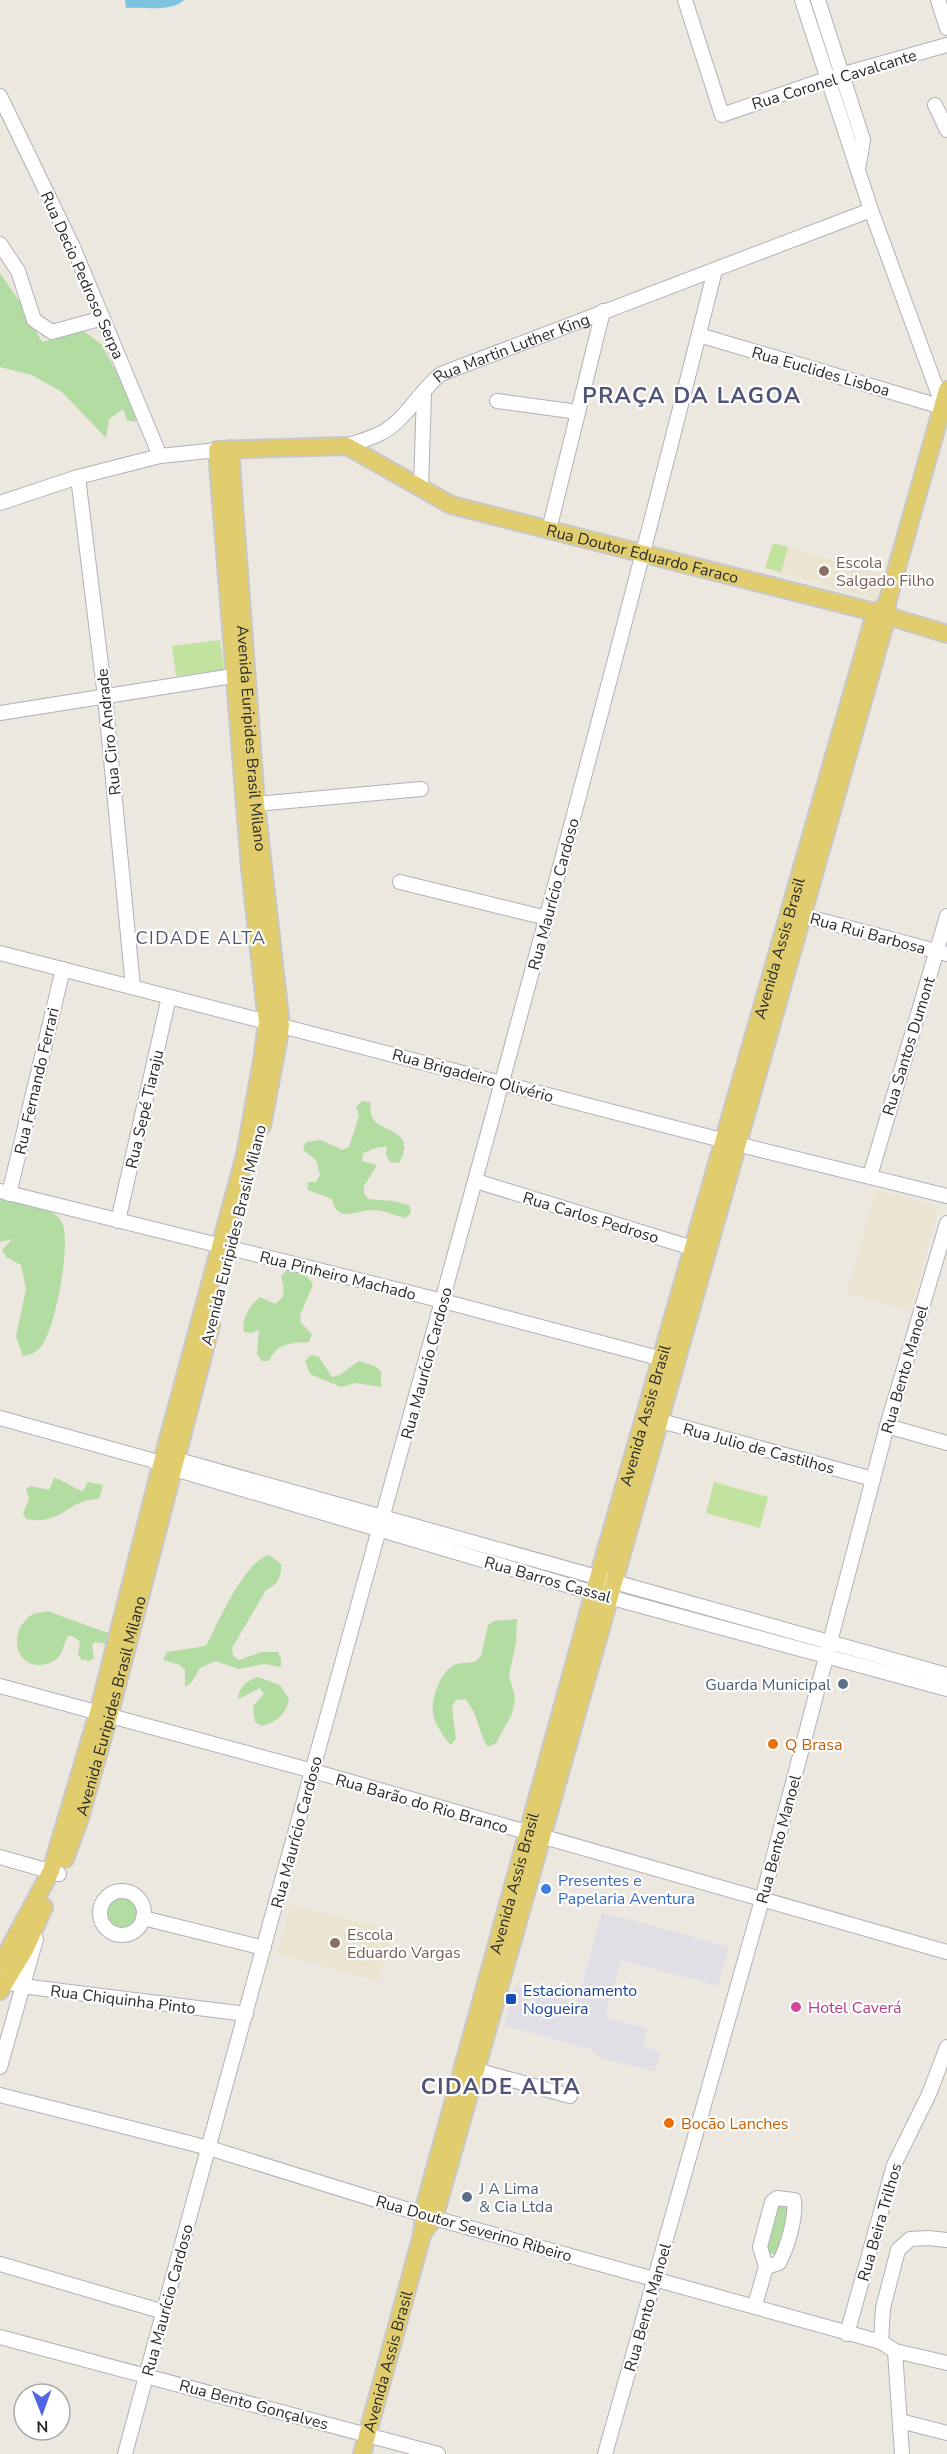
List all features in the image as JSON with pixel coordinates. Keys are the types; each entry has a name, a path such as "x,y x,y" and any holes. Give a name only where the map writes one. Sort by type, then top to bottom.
{"main road":[{"name":"Avenida Assis Brasil","path":"428,2216 795,914 860,688 945,412 947,390"},
{"name":"Rua Doutor Eduardo Faraco","path":"347,446 451,505 884,611 947,634"},
{"name":"Rua Martin Luther King","path":"224,450 347,446"},
{"name":"Avenida Euripides Brasil Milano","path":"1,1980 80,1818 165,1462 191,1376 250,1156 274,1024 256,868 224,450"},
{"path":"929,629 947,628"},
{"name":"Avenida Euripides Brasil Milano","path":"246,733 256,804 256,868"},
{"name":"Avenida Assis Brasil","path":"362,2454 422,2235 476,2070 535,1836"},
{"name":"Avenida Euripides Brasil Milano","path":"20,1944 48,1897 55,1873"}],"street":[{"name":"Rua Coronel Cavalcante","path":"685,0 722,114 826,79 947,45"},
{"path":"802,0 826,79 849,119"},
{"path":"818,0 842,76 858,166 945,412"},
{"path":"938,0 947,28"},
{"name":"Rua Decio Pedroso Serpa","path":"0,96 73,247 160,456"},
{"path":"935,105 947,130"},
{"name":"Rua Martin Luther King","path":"347,446 380,434 424,392 431,381 441,374 872,210"},
{"path":"0,244 18,271 34,320 40,325 52,332 103,318"},
{"name":"Rua Maurício Cardoso","path":"125,2454 503,1083 644,554 715,270"},
{"path":"549,530 603,311"},
{"name":"Rua Euclides Lisboa","path":"699,335 945,412"},
{"path":"422,488 424,392"},
{"path":"497,401 578,412"},
{"name":"Rua Martin Luther King","path":"0,503 78,477 160,456 224,450"},
{"name":"Rua Ciro Andrade","path":"78,477 105,697 133,987"},
{"path":"0,713 240,674"},
{"path":"256,804 421,789"},
{"path":"400,882 547,918"},
{"name":"Rua Rui Barbosa","path":"795,914 942,953"},
{"name":"Rua Santos Dumont","path":"870,1176 942,953 947,916"},
{"name":"Rua Brigadeiro Olivério","path":"0,953 947,1196"},
{"name":"Rua Fernando Ferrari","path":"5,1193 63,969"},
{"name":"Rua Sepé Tiaraju","path":"118,1221 170,997"},
{"name":"Rua Carlos Pedroso","path":"476,1181 700,1250"},
{"name":"Rua Pinheiro Machado","path":"5,1193 443,1301 668,1361"},
{"name":"Rua Bento Manoel","path":"605,2454 762,1900 887,1426 947,1222"},
{"name":"Rua Barros Cassal","path":"0,1418 295,1498 604,1588 827,1657 947,1689"},
{"name":"Rua Julio de Castilhos","path":"652,1419 873,1479"},
{"path":"887,1426 947,1443"},
{"name":"Rua Barros Cassal","path":"604,1588 831,1642 947,1675"},
{"name":"Rua Barão do Rio Branco","path":"0,1686 313,1771 947,1952"},
{"path":"0,1857 55,1873"},
{"path":"0,2067 48,1897"},
{"path":"143,1918 264,1948"},
{"path":"20,1944 22,1986"},
{"name":"Rua Chiquinha Pinto","path":"1,1980 22,1986 246,2014"},
{"name":"Rua Beira Trilhos","path":"847,2334 894,2165 929,2094 947,2047"},
{"path":"476,2070 570,2096"},
{"name":"Rua Doutor Severino Ribeiro","path":"0,2095 209,2148 428,2216 881,2342 895,2351 947,2363"},
{"path":"755,2306 766,2267 760,2247 772,2202 777,2198 794,2200 795,2208 784,2253 779,2263 766,2267"},
{"path":"881,2342 883,2308 898,2250 910,2239 947,2240"},
{"path":"0,2265 164,2312"},
{"name":"Rua Bento Gonçalves","path":"0,2337 438,2454"},
{"path":"895,2351 902,2454"},
{"path":"900,2421 947,2433"}],"shaded area":[{"name":"Escola Salgado Filho","path":"773,543 883,574 876,599 765,568"},
{"path":"876,1190 939,1206 910,1311 847,1293"},
{"name":"Escola Eduardo Vargas","path":"291,1904 392,1931 379,1981 277,1954"},
{"path":"602,1912 729,1947 718,1986 621,1960 605,2017 647,2029 642,2046 661,2052 655,2072 595,2056 596,2051 504,2025 515,1986 577,2003"}],"green space":[{"path":"0,273 20,302 42,342 84,331 102,345 138,413 135,422 127,420 123,409 109,419 106,438 62,392 32,375 0,367"},
{"path":"773,543 788,547 781,572 765,568"},
{"path":"220,640 224,670 176,676 172,646"},
{"path":"362,1101 370,1102 371,1115 375,1122 401,1137 404,1144 404,1152 399,1163 390,1162 386,1155 387,1147 379,1147 363,1153 362,1161 377,1165 364,1186 364,1194 369,1199 409,1205 411,1213 405,1218 376,1210 343,1213 334,1207 332,1199 308,1190 308,1182 316,1182 320,1175 316,1160 303,1150 306,1142 321,1140 342,1150 349,1147 359,1116 356,1107"},
{"path":"0,1197 48,1210 60,1219 64,1228 64,1262 52,1321 40,1347 34,1353 23,1356 16,1337 26,1289 21,1265 6,1257 2,1250 12,1239 0,1242"},
{"path":"287,1270 306,1276 313,1285 300,1315 301,1323 312,1334 309,1342 280,1347 269,1361 262,1361 257,1354 259,1330 252,1333 244,1332 245,1317 260,1297 275,1304 279,1301 284,1292 281,1276"},
{"path":"311,1355 319,1357 332,1377 340,1375 359,1361 375,1366 381,1371 381,1387 356,1383 341,1387 310,1374 305,1361"},
{"path":"54,1478 83,1491 88,1482 103,1485 99,1499 79,1503 49,1519 26,1519 23,1514 29,1499 26,1489 31,1486 49,1490"},
{"path":"714,1482 768,1497 760,1528 706,1513"},
{"path":"269,1555 281,1564 280,1577 273,1586 266,1590 232,1648 233,1656 239,1660 262,1652 278,1652 281,1667 264,1664 239,1669 215,1661 200,1668 192,1682 185,1687 185,1670 180,1665 163,1660 167,1652 206,1646 241,1580 260,1560"},
{"path":"47,1611 108,1633 111,1638 108,1644 95,1642 92,1645 94,1658 89,1661 81,1659 78,1655 80,1641 68,1636 57,1659 42,1665 33,1664 25,1660 20,1653 17,1644 18,1634 30,1616"},
{"path":"517,1619 516,1643 509,1675 515,1698 512,1714 496,1743 488,1747 470,1705 465,1699 456,1700 452,1707 456,1739 451,1745 434,1718 434,1697 439,1682 452,1666 475,1662 481,1656 488,1625 494,1621"},
{"path":"258,1677 280,1685 289,1699 280,1717 262,1726 255,1722 253,1706 264,1694 260,1688 238,1699 244,1685"},
{"path":"121,1897 132,1902 137,1913 132,1924 121,1929 110,1924 105,1913 110,1902"},
{"path":"777,2201 791,2204 778,2255 764,2252"}],"water":[{"path":"125,0 184,0 165,8 126,8"}],"place":[{"name":"Escola Salgado Filho","path":"824,571"},
{"name":"Guarda Municipal","path":"843,1684"},
{"name":"Q Brasa","path":"773,1744"},
{"name":"Presentes e Papelaria Aventura","path":"546,1889"},
{"name":"Escola Eduardo Vargas","path":"335,1943"},
{"name":"Estacionamento Nogueira","path":"511,1999"},
{"name":"Hotel Caverá","path":"796,2007"},
{"name":"Bocão Lanches","path":"669,2123"},
{"name":"J A Lima & Cia Ltda","path":"467,2197"}],"district":[{"name":"PRAÇA DA LAGOA","path":"692,395"},
{"name":"CIDADE ALTA","path":"201,938"},
{"name":"CIDADE ALTA","path":"501,2086"}]}
